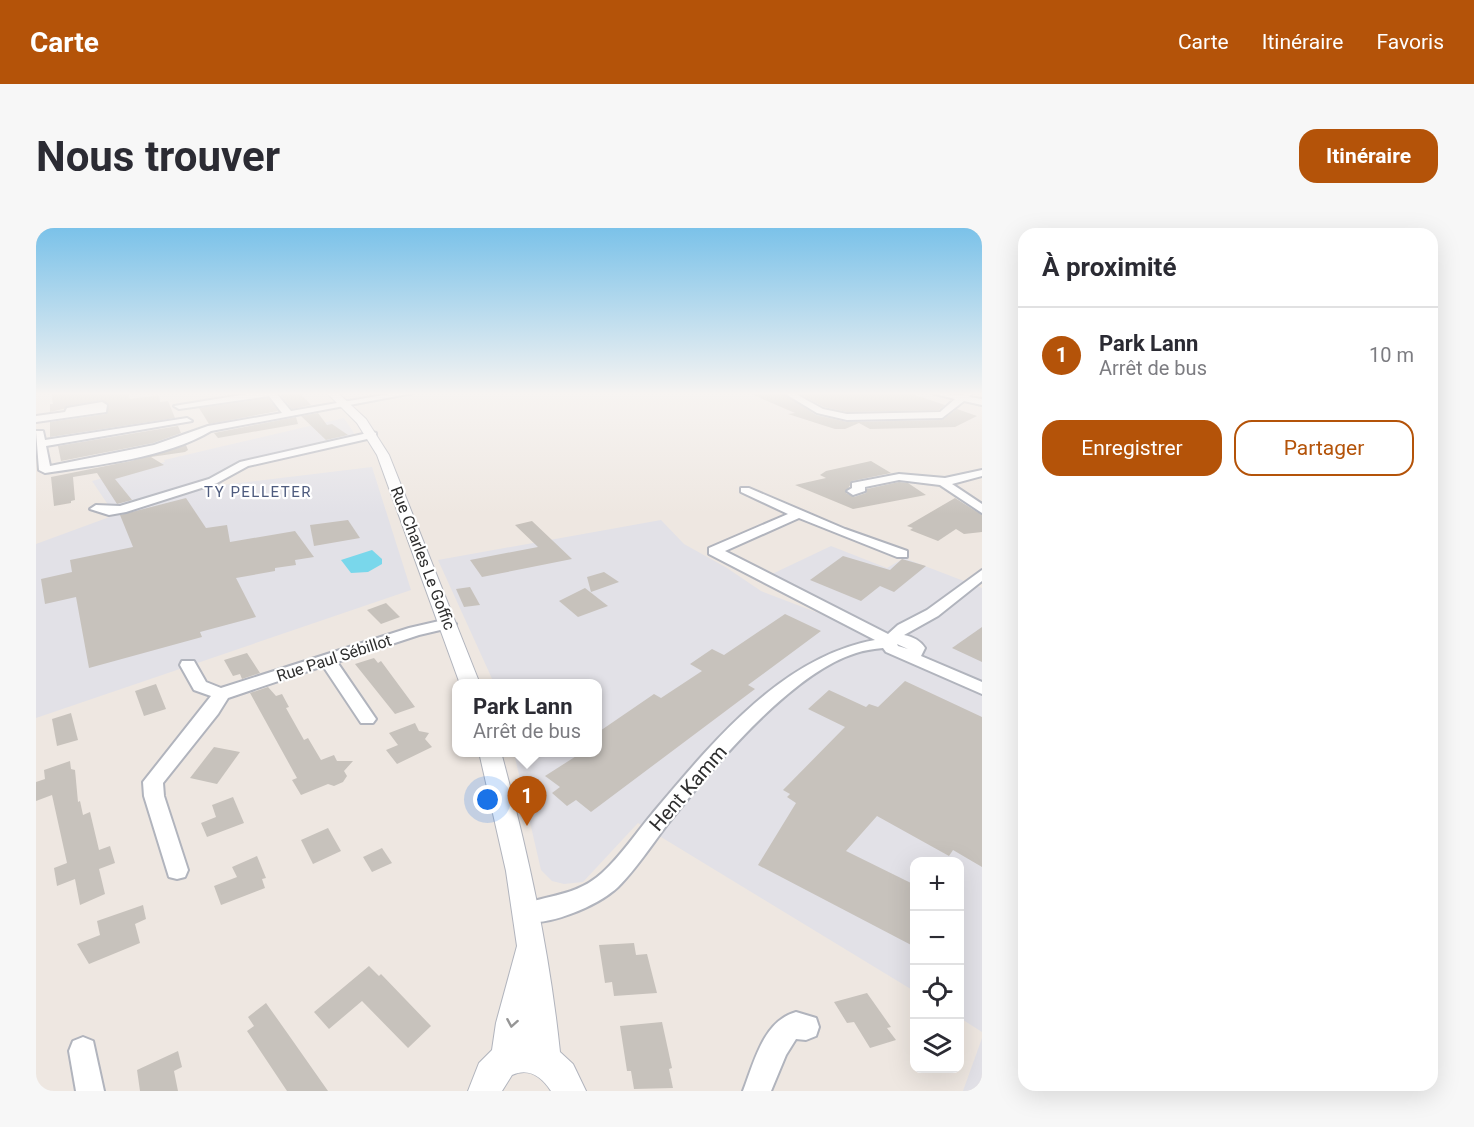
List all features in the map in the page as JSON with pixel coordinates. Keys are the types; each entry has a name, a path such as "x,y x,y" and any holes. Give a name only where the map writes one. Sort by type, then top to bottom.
{"street":[{"path":"87,433 41,439 45,470 162,446 201,433"},
{"path":"96,509 116,510 213,481 244,464 372,435"},
{"name":"Rue Charles Le Goffic","path":"372,435 388,467 468,679"},
{"path":"853,491 861,489 856,484 894,477 946,482 956,477 982,473"},
{"path":"946,482 955,494 982,510"},
{"path":"745,490 798,514 902,554"},
{"path":"798,514 714,551 901,646"},
{"path":"901,646 899,631 917,624 982,574"},
{"name":"Rue Paul Sébillot","path":"221,694 415,632 448,624"},
{"path":"901,646 917,624"},
{"name":"Hent Kamm","path":"526,913 567,907 585,898 610,880 744,723 809,671 847,652 901,646 976,686"},
{"path":"327,660 366,719"},
{"path":"177,870 154,796 153,782 160,769 212,710 221,694 200,686 188,665"},
{"path":"491,757 512,841 526,913 538,991 544,1058"},
{"path":"507,1059 512,1023 531,946"},
{"path":"757,1091 779,1039 786,1030 797,1025 806,1028"},
{"path":"84,1051 90,1091"},
{"path":"482,1090 498,1066 507,1059 532,1054 544,1058 560,1071 569,1091"}],"shaded area":[{"path":"279,433 354,433 359,441 247,465 221,483 223,485 372,467 411,590 36,718 36,544 115,515 92,481 165,462 164,460"},
{"path":"661,520 684,544 727,568 761,591 847,624 770,575 831,546 887,568 904,558 982,588 982,1032 964,1021 964,857 910,857 910,989 638,823 583,882 564,884 552,881 541,870 515,757 602,757 602,679 492,679 438,560"},
{"path":"982,1038 982,1091 963,1091"}],"water":[{"path":"372,550 382,559 382,564 368,572 351,573 341,560"}],"building":[{"path":"50,433 75,433 50,437"},
{"path":"134,433 180,433 153,443 61,461 58,446"},
{"path":"214,433 245,433 218,438"},
{"path":"319,433 348,435 326,440"},
{"path":"186,445 188,450 185,452 151,457 164,465 115,479 132,500 117,504 97,473 73,477 75,500 54,506 51,477 131,461"},
{"path":"871,461 891,473 852,481 846,493 854,497 866,493 867,489 899,482 908,483 926,495 853,509 795,485 826,478 820,475 826,471"},
{"path":"186,498 206,528 227,525 230,542 295,531 314,557 295,560 296,565 275,568 275,571 236,578 256,617 200,632 202,637 89,668 76,597 45,604 41,579 72,572 70,560 133,547 120,515"},
{"path":"955,498 982,515 982,532 964,534 956,529 938,541 910,530 913,528 907,526"},
{"path":"348,520 360,538 314,546 310,525"},
{"path":"532,521 572,559 482,577 470,560 538,547 515,525"},
{"path":"843,556 890,570 902,559 926,566 894,592 880,586 861,601 810,580"},
{"path":"604,572 619,582 591,592 587,577"},
{"path":"470,587 480,605 464,607 456,589"},
{"path":"585,588 608,606 578,617 559,601"},
{"path":"386,603 400,617 381,624 367,610"},
{"path":"785,614 821,631 748,685 755,689 591,812 576,800 567,806 552,793 560,787 545,776 575,757 602,757 602,730 654,694 661,698 702,671 690,664 712,649 724,655"},
{"path":"982,627 982,662 952,648"},
{"path":"247,653 260,673 242,679 240,674 233,676 224,660"},
{"path":"374,658 378,663 381,661 415,707 395,714 355,664"},
{"path":"905,681 982,717 982,867 953,850 949,856 877,816 846,851 910,883 910,944 758,865 796,803 787,797 790,794 783,790 845,727 808,709 829,690 866,707 869,704 878,707"},
{"path":"156,684 166,709 144,716 135,691"},
{"path":"268,687 276,696 282,694 289,707 286,708 304,740 308,738 321,760 334,755 337,761 353,761 344,771 347,776 343,782 334,786 328,784 301,795 292,780 297,778 250,693"},
{"path":"71,713 78,740 57,746 52,719"},
{"path":"415,723 419,731 429,733 425,739 432,747 397,764 386,750 398,745 389,733"},
{"path":"214,747 240,752 217,784 190,778"},
{"path":"70,761 71,769 75,770 78,802 80,801 83,815 90,812 99,850 110,846 115,863 99,869 105,894 80,905 75,879 57,886 54,868 67,863 52,795 36,801 36,782 45,779 44,770"},
{"path":"233,797 244,823 207,837 201,823 216,817 212,805"},
{"path":"328,828 341,851 313,864 301,840"},
{"path":"382,848 392,863 372,872 363,857"},
{"path":"257,856 266,878 262,879 265,888 221,905 214,886 237,877 232,867"},
{"path":"143,905 146,919 135,924 140,943 89,964 77,944 100,935 97,921"},
{"path":"634,943 636,955 647,954 657,993 614,996 612,982 605,983 599,945"},
{"path":"369,966 379,976 381,974 431,1026 408,1048 362,1001 329,1029 314,1012"},
{"path":"867,993 891,1027 887,1028 896,1040 870,1048 854,1022 847,1023 834,1002"},
{"path":"266,1003 328,1091 287,1091 247,1031 254,1026 248,1017"},
{"path":"662,1022 672,1068 669,1069 673,1088 634,1089 631,1071 627,1071 620,1026"},
{"path":"178,1051 182,1067 174,1071 178,1091 140,1091 137,1070"}],"place":[{"name":"Park Lann","path":"527,826"}],"district":[{"name":"TY PELLETER","path":"258,492"}]}
